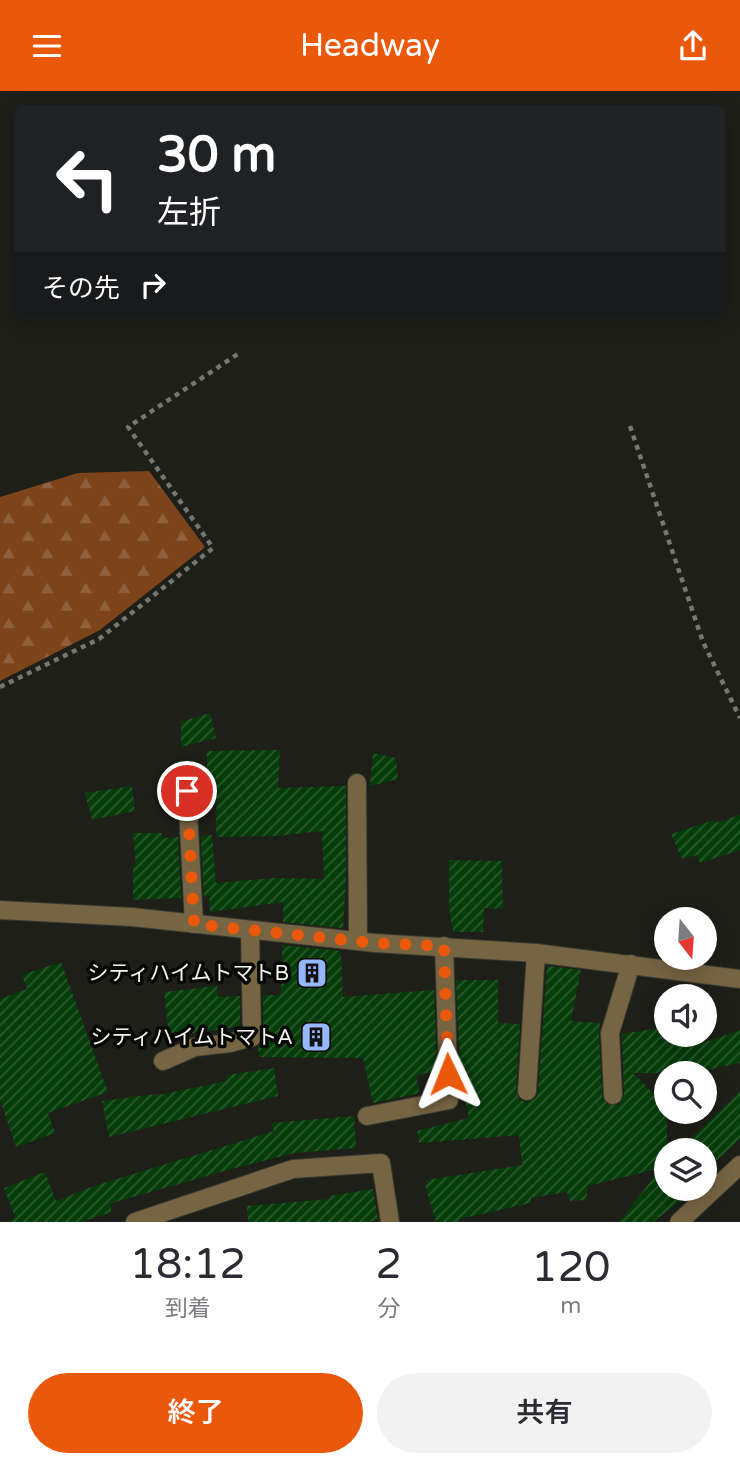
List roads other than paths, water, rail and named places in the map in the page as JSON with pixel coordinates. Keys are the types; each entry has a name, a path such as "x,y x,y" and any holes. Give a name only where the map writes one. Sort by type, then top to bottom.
{"street":[{"path":"357,783 358,941"},
{"path":"187,791 194,924"},
{"path":"0,910 132,917 358,941 536,953 740,978"},
{"path":"163,1061 195,1047 230,1043 252,1037 250,930"},
{"path":"367,1116 449,1100 444,946"},
{"path":"527,1091 536,953"},
{"path":"613,1095 610,1033 631,964"},
{"path":"135,1222 293,1169 381,1163 390,1222"},
{"path":"679,1222 740,1165"}],"place":[{"name":"シティハイムトマトB","path":"312,973"},
{"name":"シティハイムトマトA","path":"316,1037"}]}
